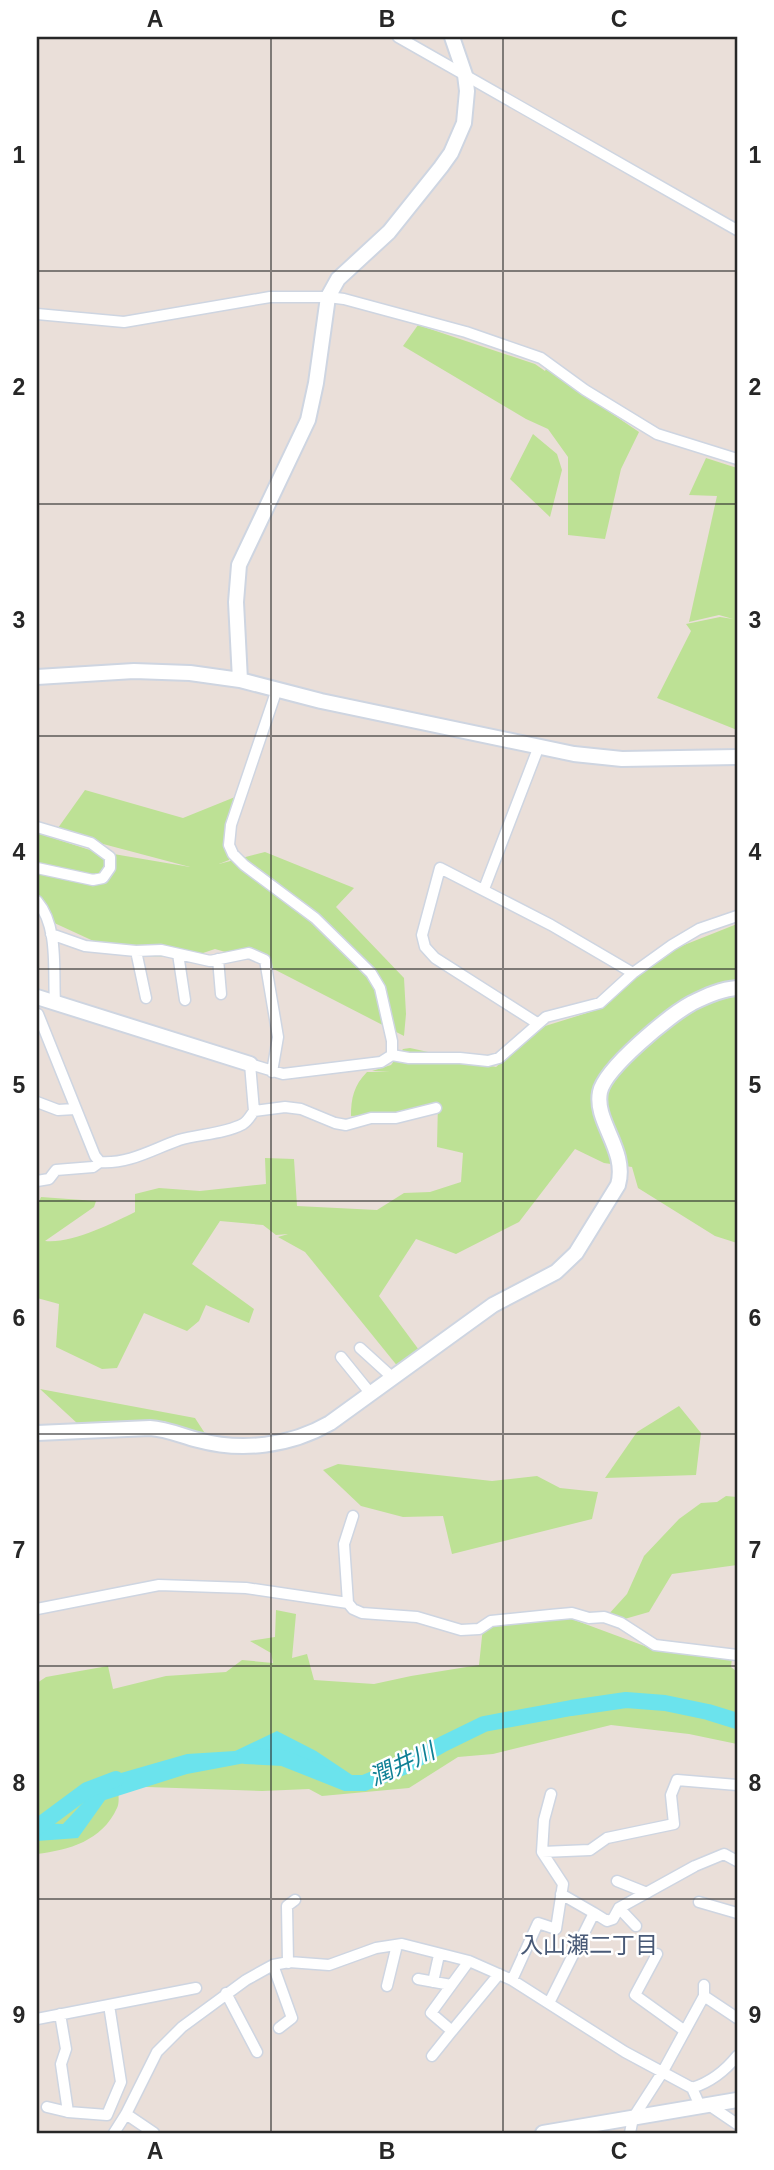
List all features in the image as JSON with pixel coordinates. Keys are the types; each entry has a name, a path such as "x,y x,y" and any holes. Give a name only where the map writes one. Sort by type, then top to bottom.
{"street":[{"path":"398,37 737,230"},
{"path":"240,680 236,593 239,565 308,420 316,383 327,297 338,279 389,232 451,153 464,123 467,108 465,75 452,37"},
{"path":"37,314 124,323 270,297 327,297 466,332 541,358 585,390 657,434 737,459"},
{"path":"37,677 147,671 240,680 321,701 574,754 622,759 737,757"},
{"path":"277,689 231,825 229,845 233,855 244,865 315,918 371,973 380,988 392,1041 392,1055"},
{"path":"484,889 539,746"},
{"path":"37,827 91,843 110,857 110,868 103,878 93,880 37,868"},
{"path":"537,1023 435,958 425,947 422,935 440,868 484,889 633,973"},
{"path":"37,901 45,911 51,934 45,999 37,1015 95,1156 100,1162"},
{"path":"45,999 283,1074 381,1062 392,1055 488,1061 499,1058 546,1017 600,1003 633,973 699,929 737,916"},
{"path":"51,934 85,946 136,951 161,950 211,961 249,953 265,960 278,1037 272,1072"},
{"path":"136,951 146,998"},
{"path":"178,954 185,1000"},
{"path":"218,960 221,994"},
{"path":"37,1433 150,1428 162,1429 199,1441 237,1447 293,1440 312,1434 371,1395 492,1305 556,1272 576,1253 613,1195 621,1175 620,1161 601,1107 600,1092 607,1076 631,1051 688,1005 711,994 737,988"},
{"path":"37,1181 50,1180 56,1170 93,1167 100,1162 109,1163 152,1153 179,1141 245,1123 254,1111 250,1064"},
{"path":"37,1102 58,1110 75,1109"},
{"path":"254,1111 285,1107 301,1109 346,1125 371,1118 396,1118 436,1108"},
{"path":"360,1348 393,1378"},
{"path":"341,1357 371,1395"},
{"path":"353,1516 344,1544 348,1603 362,1613 417,1617 461,1630 479,1629 491,1621 572,1613 589,1618 604,1617 621,1623 655,1645 737,1655"},
{"path":"37,1609 159,1585 246,1588 348,1603"},
{"path":"542,1852 590,1850 607,1838 674,1824 671,1795 677,1780 737,1785"},
{"path":"512,1980 538,1923 556,1929 563,1884 542,1852 544,1819 551,1794"},
{"path":"561,1894 607,1921 613,1919 619,1908 695,1866 724,1854 737,1861"},
{"path":"617,1881 647,1893"},
{"path":"288,1963 287,1906 295,1900"},
{"path":"699,1902 737,1913"},
{"path":"619,1908 636,1926"},
{"path":"549,2003 594,1913"},
{"path":"114,2133 157,2052 183,2027 226,1993 272,1965 328,1965 376,1948 402,1944 469,1961 512,1980 662,2073 692,2088 704,2105 737,2124"},
{"path":"387,1986 397,1945"},
{"path":"657,1954 635,1994 685,2031"},
{"path":"433,1982 439,1955"},
{"path":"453,2031 431,2012 469,1961"},
{"path":"272,1965 292,2018 279,2028"},
{"path":"432,2056 499,1974"},
{"path":"418,1979 451,1985"},
{"path":"37,2019 196,1988"},
{"path":"630,2133 633,2118 662,2073 704,1991 737,2018"},
{"path":"226,1993 257,2052"},
{"path":"47,2107 68,2112 107,2115 121,2082 109,2005"},
{"path":"60,2014 66,2049 61,2064 68,2112"},
{"path":"692,2088 707,2083 737,2056"},
{"path":"542,2133 737,2099"},
{"path":"126,2114 154,2133"}],"green space":[{"path":"418,325 535,364 545,371 546,369 639,432 621,469 605,539 568,535 568,457 548,429 526,419 403,346"},
{"path":"533,434 557,454 562,470 550,517 510,479"},
{"path":"706,458 737,468 737,730 657,698 691,631 686,624 720,617 733,619 719,615 689,622 717,496 689,495"},
{"path":"85,790 183,818 235,797 226,831 229,860 219,864 265,852 354,888 336,907 404,978 404,1036 260,962 215,949 191,957 126,956 37,915 37,833 90,850 190,867 88,840 58,828"},
{"path":"737,924 737,1243 715,1236 638,1188 632,1167 604,1163 575,1149 519,1222 456,1254 416,1239 379,1296 419,1350 399,1368 305,1252 278,1237 288,1234 276,1235 263,1225 220,1221 192,1264 254,1309 249,1323 206,1305 199,1321 187,1331 144,1313 117,1368 102,1369 56,1347 59,1304 37,1298 37,1206 41,1197 96,1201 94,1207 45,1241 55,1241 91,1232 135,1212 135,1194 159,1188 200,1191 266,1184 265,1158 294,1159 297,1206 377,1210 404,1193 430,1192 461,1182 463,1153 437,1147 438,1102 399,1114 351,1116 354,1092 367,1072 390,1072 372,1071 391,1065 403,1049 410,1048 496,1067 542,1027 603,1008 643,971 674,949"},
{"path":"40,1389 195,1418 206,1435 197,1437 164,1421 78,1424"},
{"path":"679,1406 701,1433 696,1475 605,1478 637,1432"},
{"path":"338,1464 492,1481 537,1476 560,1488 598,1492 592,1519 452,1554 443,1516 403,1517 361,1506 323,1470"},
{"path":"726,1496 737,1497 737,1565 672,1574 649,1612 621,1620 608,1615 627,1594 644,1556 679,1519 701,1503 717,1502"},
{"path":"276,1610 296,1614 292,1658 307,1654 314,1680 374,1684 479,1665 483,1627 569,1618 650,1648 732,1658 731,1667 737,1672 737,1744 689,1734 611,1725 493,1754 458,1757 409,1788 322,1796 309,1789 262,1791 118,1786 118,1806 103,1829 83,1842 61,1850 37,1854 37,1683 46,1677 108,1666 113,1689 166,1676 226,1672 242,1660 273,1663 271,1653 250,1641 275,1637"}],"water":[{"path":"277,1731 316,1751 352,1775 328,1784 280,1753 187,1774 105,1800 78,1838 37,1841 37,1823 63,1824 107,1777 187,1754 235,1751"}],"waterway":[{"name":"潤井川","path":"245,1756 283,1758 346,1783 364,1783 403,1767 484,1724 571,1708 626,1700 665,1703 737,1721"},
{"name":"潤井川","path":"37,1827 87,1790 116,1779"}],"district":[{"name":"入山瀬二丁目","path":"589,1945"}]}
